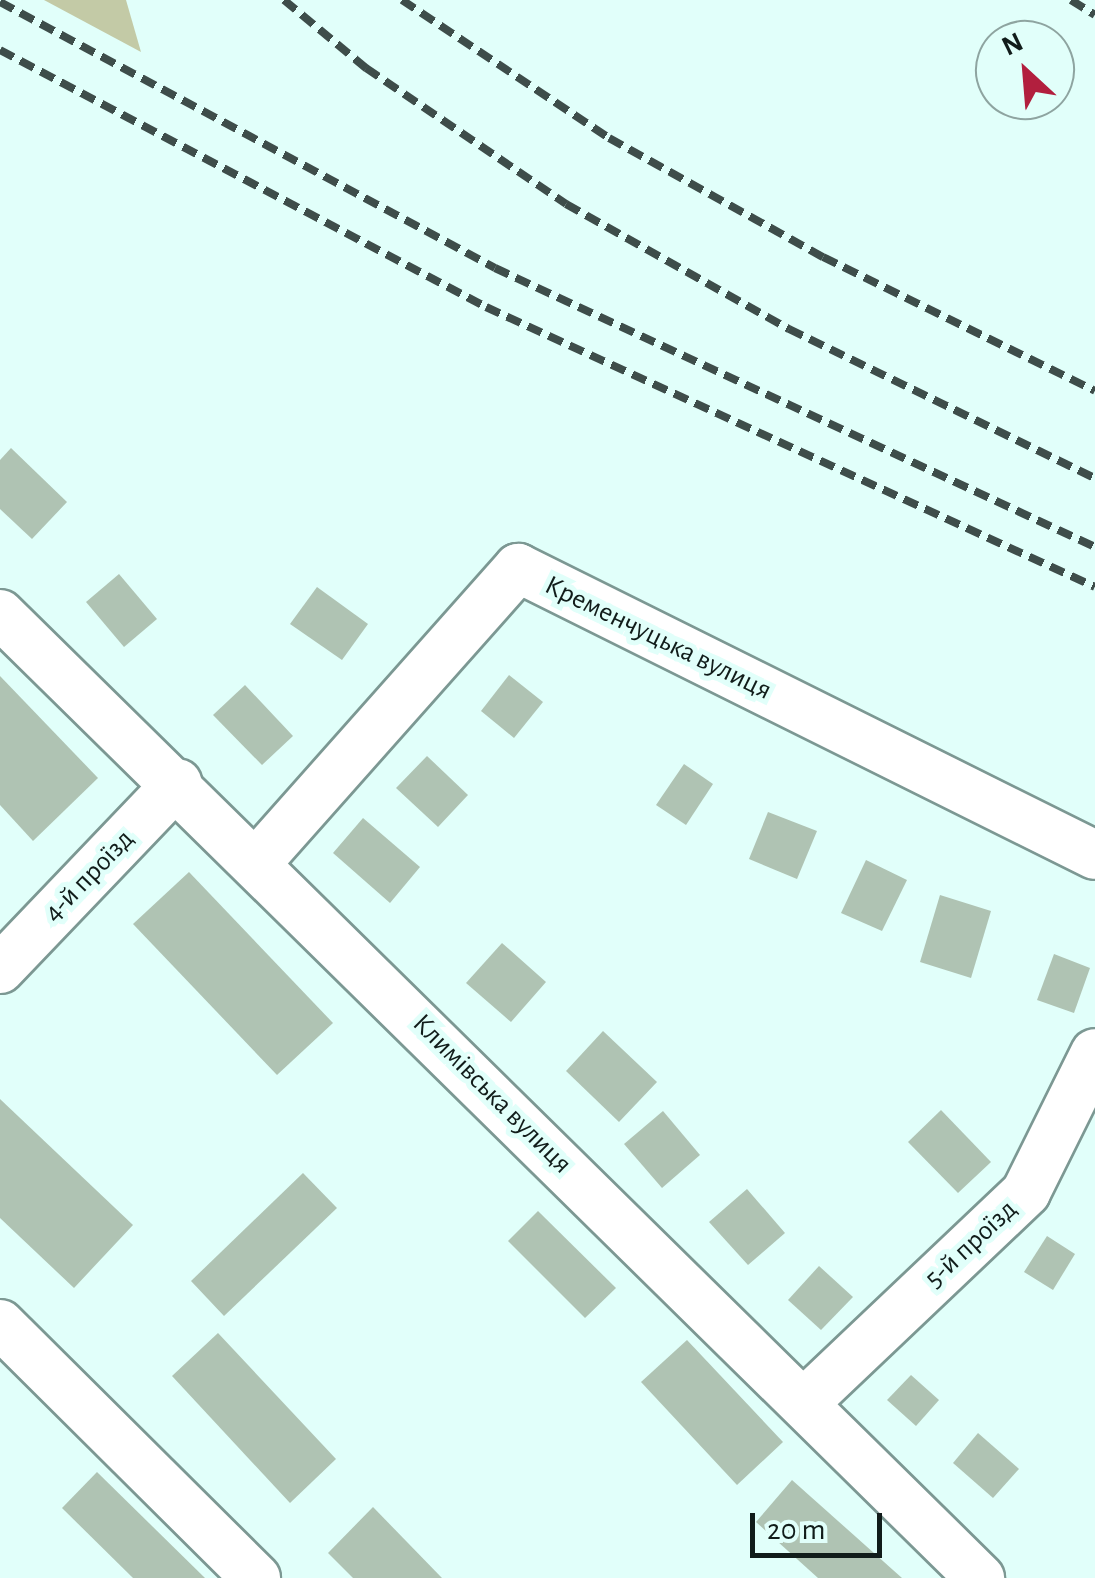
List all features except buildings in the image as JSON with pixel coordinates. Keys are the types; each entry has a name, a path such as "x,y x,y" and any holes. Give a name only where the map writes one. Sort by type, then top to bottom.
{"street":[{"name":"Кременчуцька вулиця","path":"258,860 518,568 1095,855"},
{"name":"Климівська вулиця","path":"0,614 258,860 980,1578"},
{"name":"4-й проїзд","path":"0,968 178,783"},
{"name":"5-й проїзд","path":"804,1403 1026,1192 1095,1053"},
{"path":"0,1324 256,1578"}],"green space":[{"path":"44,0 126,0 141,52"}],"railway":[{"path":"284,0 366,68 566,204 789,329 1095,478"},
{"path":"402,0 609,138 823,257 1095,391"},
{"path":"1071,0 1095,15"},
{"path":"0,2 495,268 1095,547"},
{"path":"0,50 486,307 1095,587"}]}
